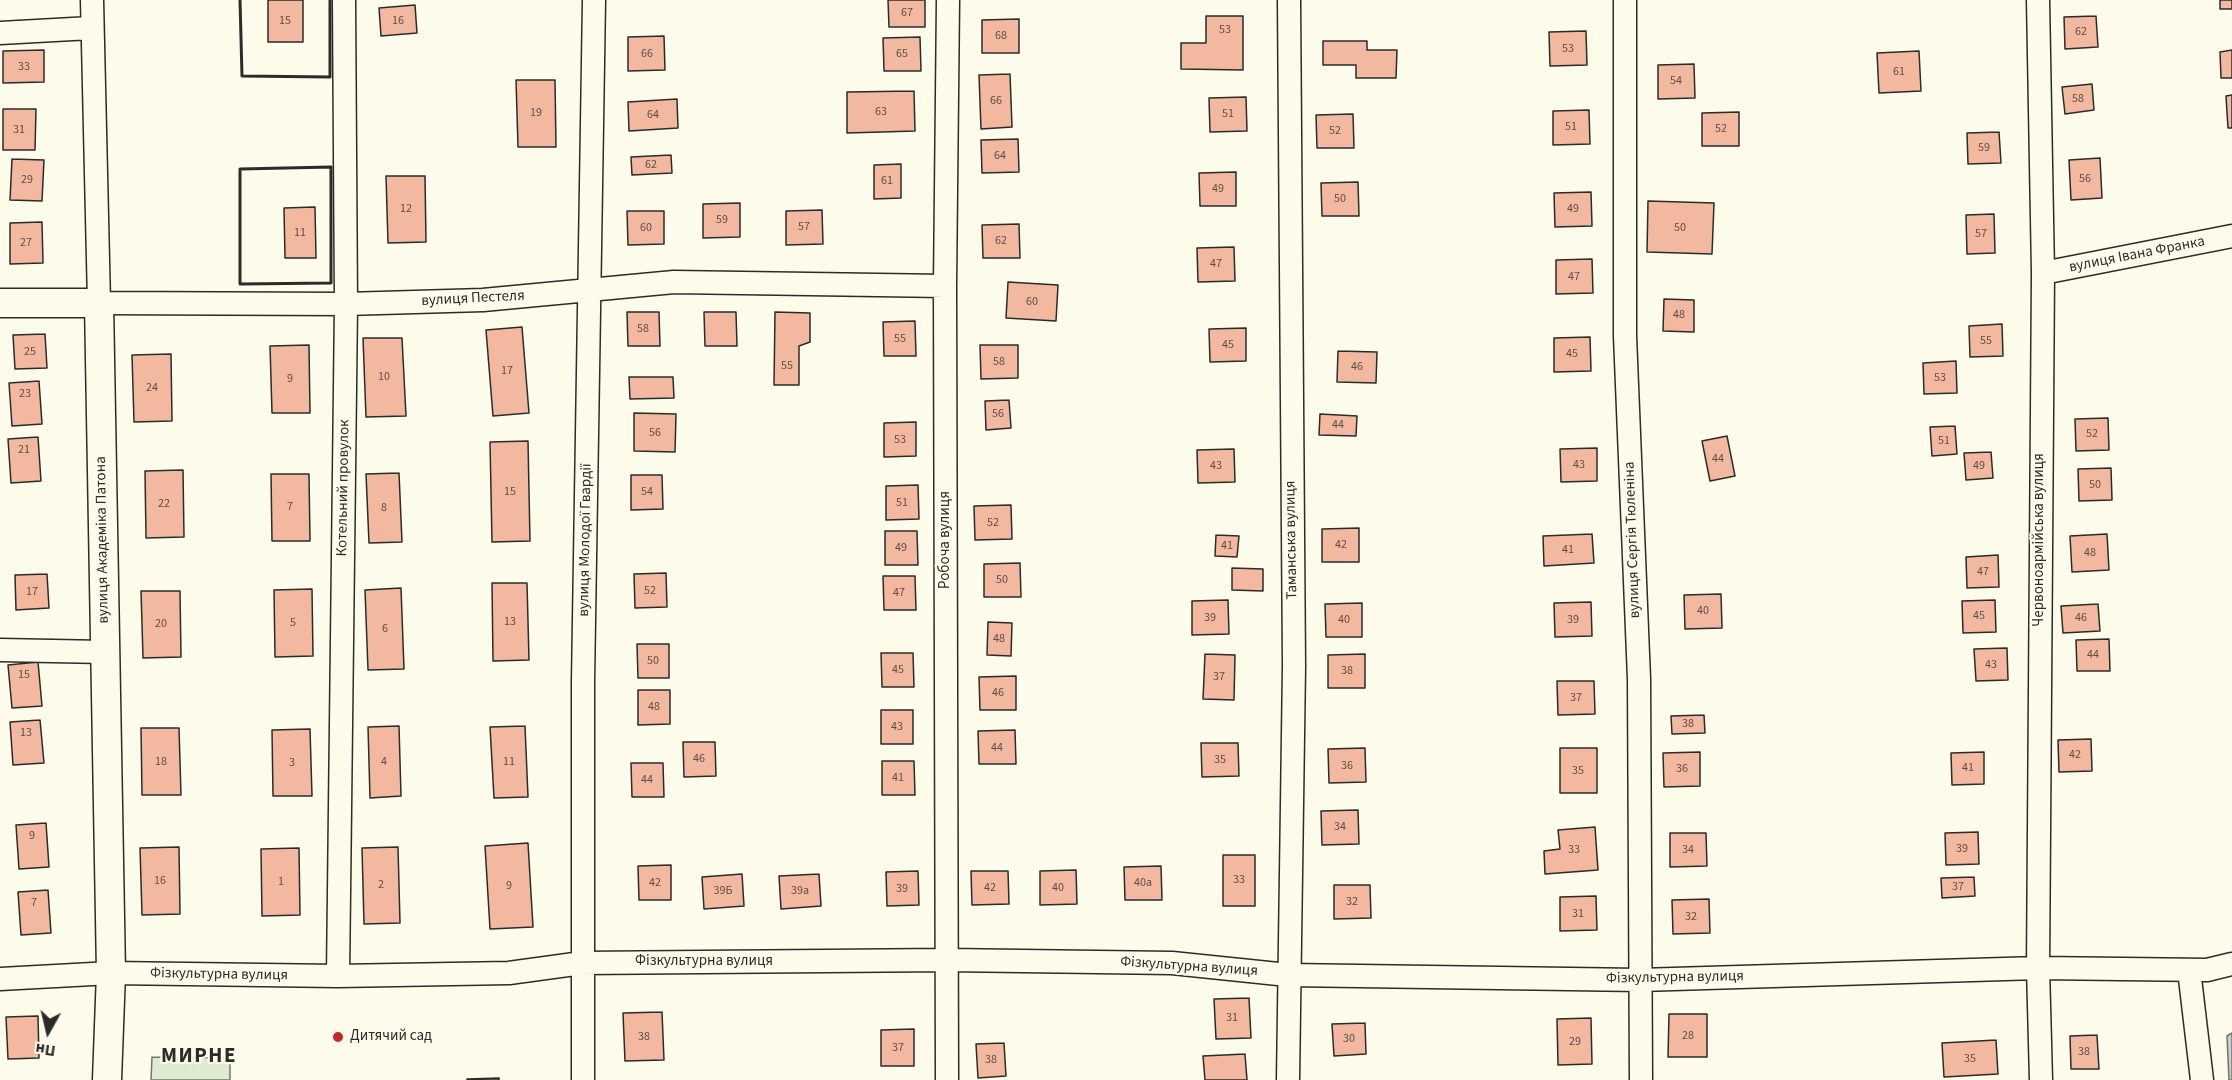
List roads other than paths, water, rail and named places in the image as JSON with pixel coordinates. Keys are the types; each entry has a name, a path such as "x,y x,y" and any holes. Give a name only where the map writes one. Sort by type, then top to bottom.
{"street":[{"name":"вулиця Академіка Патона","path":"92,0 111,974 107,1080"},
{"name":"Котельний провулок","path":"338,976 346,304 344,0"},
{"name":"вулиця Молодої Гвардії","path":"583,1080 583,670 594,0"},
{"name":"Робоча вулиця","path":"947,1080 945,286 948,0"},
{"name":"Таманська вулиця","path":"1288,0 1294,666 1288,1080"},
{"name":"вулиця Сергія Тюленіна","path":"1624,0 1624,336 1639,679 1641,1080"},
{"name":"Червоноармійська вулиця","path":"2038,0 2043,273 2038,968 2041,1080"},
{"path":"0,33 91,28"},
{"name":"вулиця Івана Франка","path":"2043,273 2232,236"},
{"name":"вулиця Пестеля","path":"0,303 346,304 483,300 674,282 945,286"},
{"path":"0,650 105,652"},
{"name":"Фізкультурна вулиця","path":"0,979 111,974 338,976 509,973 582,963 947,960 1172,963 1288,975 1640,980 2038,968 2207,970 2232,964"},
{"path":"2189,970 2202,1080"}],"place":[{"name":"Дитячий сад","path":"338,1037"}],"district":[{"name":"МИРНЕ","path":"199,1057"}]}
